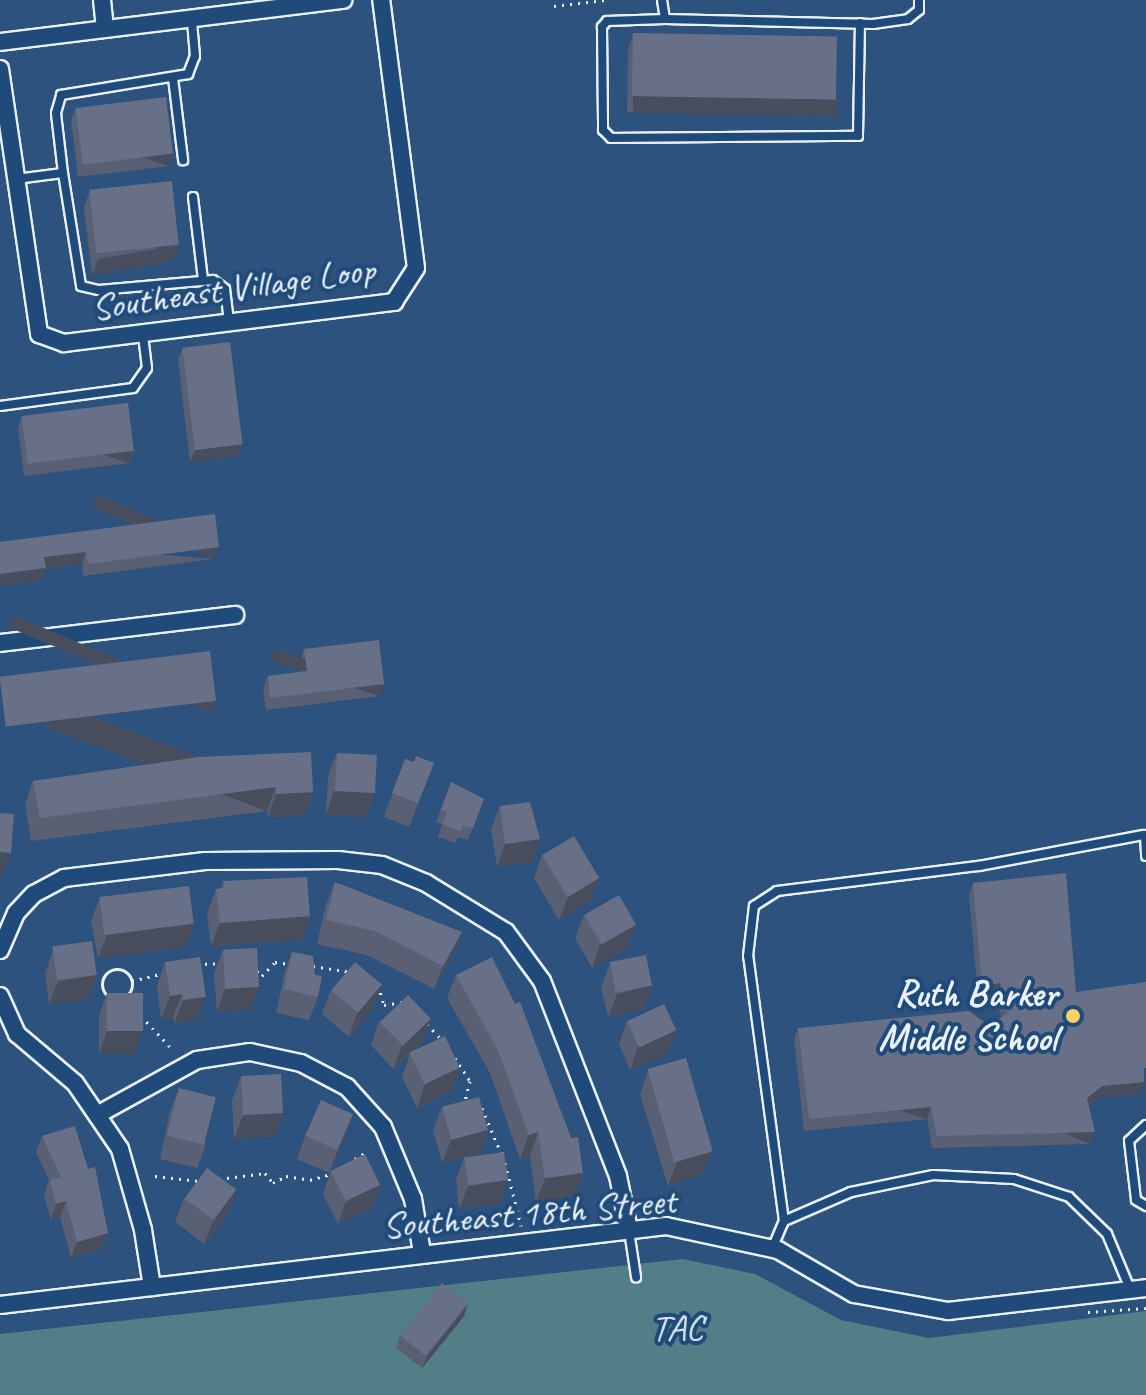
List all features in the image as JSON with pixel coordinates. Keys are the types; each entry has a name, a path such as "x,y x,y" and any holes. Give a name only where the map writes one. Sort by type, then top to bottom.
{"street":[{"path":"102,0 105,29"},
{"path":"0,42 343,0"},
{"name":"Southeast Village Loop","path":"0,69 5,133 16,179 39,334 64,343 394,302 409,286 416,268 381,0"},
{"path":"0,643 235,615"},
{"path":"1,942 34,894 64,878 135,868 205,861 338,860 382,865 426,883 506,932 542,981 618,1176 629,1230"},
{"path":"0,996 5,1025 75,1083 120,1149 143,1230 152,1287"},
{"path":"97,1115 197,1060 250,1052 301,1063 347,1087 383,1127 413,1199 422,1253"},
{"name":"Southeast 18th Street","path":"0,1305 666,1226 772,1249 854,1294 948,1311 1138,1288"}],"lane":[{"path":"662,0 665,19"},
{"path":"860,23 858,136 611,138 603,130 602,27 607,21 665,19 860,23 908,19 919,10 919,0"},
{"path":"192,18 193,64 188,74 61,95 56,113 63,173 81,286 99,290 203,280 221,282 225,289 229,323"},
{"path":"173,78 183,160"},
{"path":"16,179 63,173"},
{"path":"193,197 203,280"},
{"path":"0,406 133,388 147,368 143,333"},
{"path":"772,1249 784,1221 748,956 754,906 777,891 979,866 1145,835 1146,856"},
{"path":"1146,1125 1129,1141 1136,1200 1146,1206"},
{"path":"784,1221 851,1192 933,1175 1014,1179 1069,1197 1107,1234 1138,1288"},
{"path":"629,1230 636,1277"}],"path":[{"path":"554,6 605,0"},
{"path":"185,967 236,962"},
{"path":"249,962 262,976 275,962 355,973"},
{"path":"132,981 119,970 104,979 108,997 124,997 171,1048"},
{"path":"124,997 132,981 172,971"},
{"path":"368,980 382,987 384,1005 408,1001"},
{"path":"417,1012 470,1081 465,1101 481,1105 505,1163 521,1226"},
{"path":"346,1165 368,1151"},
{"path":"155,1176 195,1181 265,1173 273,1183 286,1176 324,1179 335,1172"},
{"path":"1079,1313 1146,1308"}],"green space":[{"name":"TAC","path":"683,1259 755,1274 841,1320 929,1338 1146,1311 1146,1395 0,1395 0,1334"}],"building":[{"path":"633,33 837,37 836,100 632,96"},
{"path":"166,97 173,154 83,165 76,108"},
{"path":"172,181 179,245 96,253 89,190"},
{"path":"230,342 243,444 195,450 182,348"},
{"path":"128,403 134,451 28,464 22,416"},
{"path":"215,514 219,547 88,564 86,552 44,557 46,568 0,574 0,542"},
{"path":"379,640 384,684 270,698 268,676 307,671 304,649"},
{"path":"210,651 216,701 6,726 0,677"},
{"path":"311,752 313,792 276,794 276,787 40,818 33,781 199,757"},
{"path":"337,753 377,755 375,793 335,791"},
{"path":"416,756 434,763 418,803 392,793 405,759 414,762"},
{"path":"451,782 484,799 473,828 463,825 460,831 442,824 447,812 441,810"},
{"path":"530,802 540,839 505,844 500,806"},
{"path":"0,813 14,814 11,853 0,852"},
{"path":"574,836 599,878 568,897 542,855"},
{"name":"Ruth Barker Middle School","path":"1066,873 1076,992 1146,982 1144,1082 1102,1086 1087,1098 1095,1132 937,1136 931,1107 809,1119 798,1028 969,1011 990,1026 1007,1013 1001,983 982,985 973,883"},
{"path":"307,877 310,916 220,923 216,889 224,888 223,881"},
{"path":"335,882 462,932 443,966 375,931 326,920"},
{"path":"189,886 194,924 104,935 100,897"},
{"path":"619,895 636,924 601,944 584,915"},
{"path":"92,941 97,975 57,980 52,947"},
{"path":"257,948 259,987 225,989 223,950"},
{"path":"292,952 313,956 315,975 322,976 318,997 284,989"},
{"path":"646,955 652,985 616,992 610,962"},
{"path":"200,957 206,997 183,1000 182,994 170,996 165,962"},
{"path":"492,957 515,1004 520,1002 571,1138 578,1137 583,1173 545,1178 538,1132 529,1135 498,1050 456,975"},
{"path":"355,962 382,984 358,1013 331,990"},
{"path":"107,993 143,993 143,1031 107,1031"},
{"path":"408,995 431,1019 403,1046 380,1022"},
{"path":"664,1004 676,1030 639,1048 627,1021"},
{"path":"445,1036 460,1068 424,1084 410,1052"},
{"path":"686,1058 713,1151 674,1162 648,1069"},
{"path":"281,1074 283,1113 243,1115 241,1076"},
{"path":"179,1088 216,1097 204,1145 167,1136"},
{"path":"479,1097 488,1130 451,1140 442,1107"},
{"path":"321,1100 353,1114 337,1150 305,1136"},
{"path":"75,1126 88,1169 95,1167 108,1233 77,1242 66,1201 56,1204 50,1180 61,1177 42,1136"},
{"path":"504,1152 508,1180 468,1185 464,1158"},
{"path":"365,1154 380,1185 346,1201 331,1171"},
{"path":"207,1168 236,1189 214,1220 185,1199"},
{"path":"442,1283 468,1304 425,1356 400,1335"}],"place":[{"name":"Ruth Barker Middle School","path":"1073,1016"}]}
